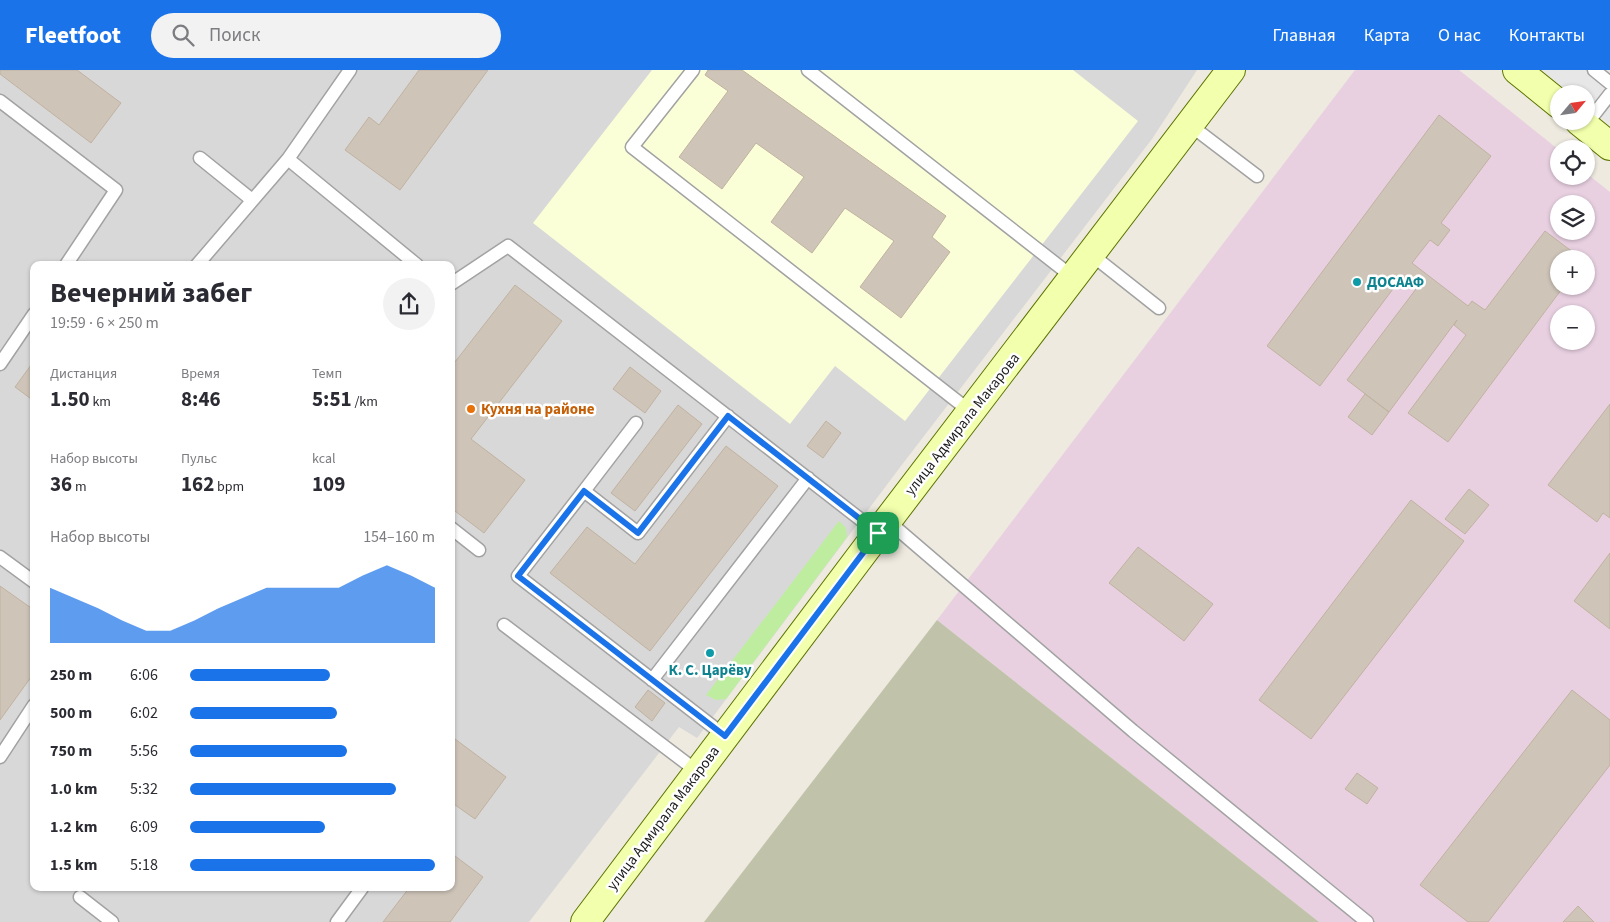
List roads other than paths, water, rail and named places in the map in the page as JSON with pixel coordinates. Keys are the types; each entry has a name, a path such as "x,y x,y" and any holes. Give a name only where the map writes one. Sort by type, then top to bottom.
{"street":[{"name":"улица Адмирала Макарова","path":"585,922 1231,70"},
{"path":"1517,70 1550,97"},
{"path":"1590,130 1610,146"}],"lane":[{"path":"200,261 288,160 350,70"},
{"path":"693,70 632,148 971,412"},
{"path":"808,70 1074,278"},
{"path":"1594,70 1610,83"},
{"path":"1595,110 1610,94"},
{"path":"0,101 116,190 69,261"},
{"path":"1190,125 1257,176"},
{"path":"200,158 252,200"},
{"path":"288,160 412,261"},
{"path":"455,281 508,246 808,478 883,527 1367,922"},
{"path":"1092,254 1159,308"},
{"path":"0,364 30,320"},
{"path":"584,491 638,533 728,416"},
{"path":"636,423 518,576 725,736"},
{"path":"652,680 808,478"},
{"path":"455,531 479,550"},
{"path":"0,557 30,579"},
{"path":"504,625 698,772"},
{"path":"0,757 30,711"},
{"path":"337,922 360,891"},
{"path":"80,896 112,922"}],"place":[{"name":"ДОСААФ","path":"1357,282"},
{"name":"Кухня на районе","path":"471,409"},
{"name":"К. С. Царёву","path":"710,653"}]}
